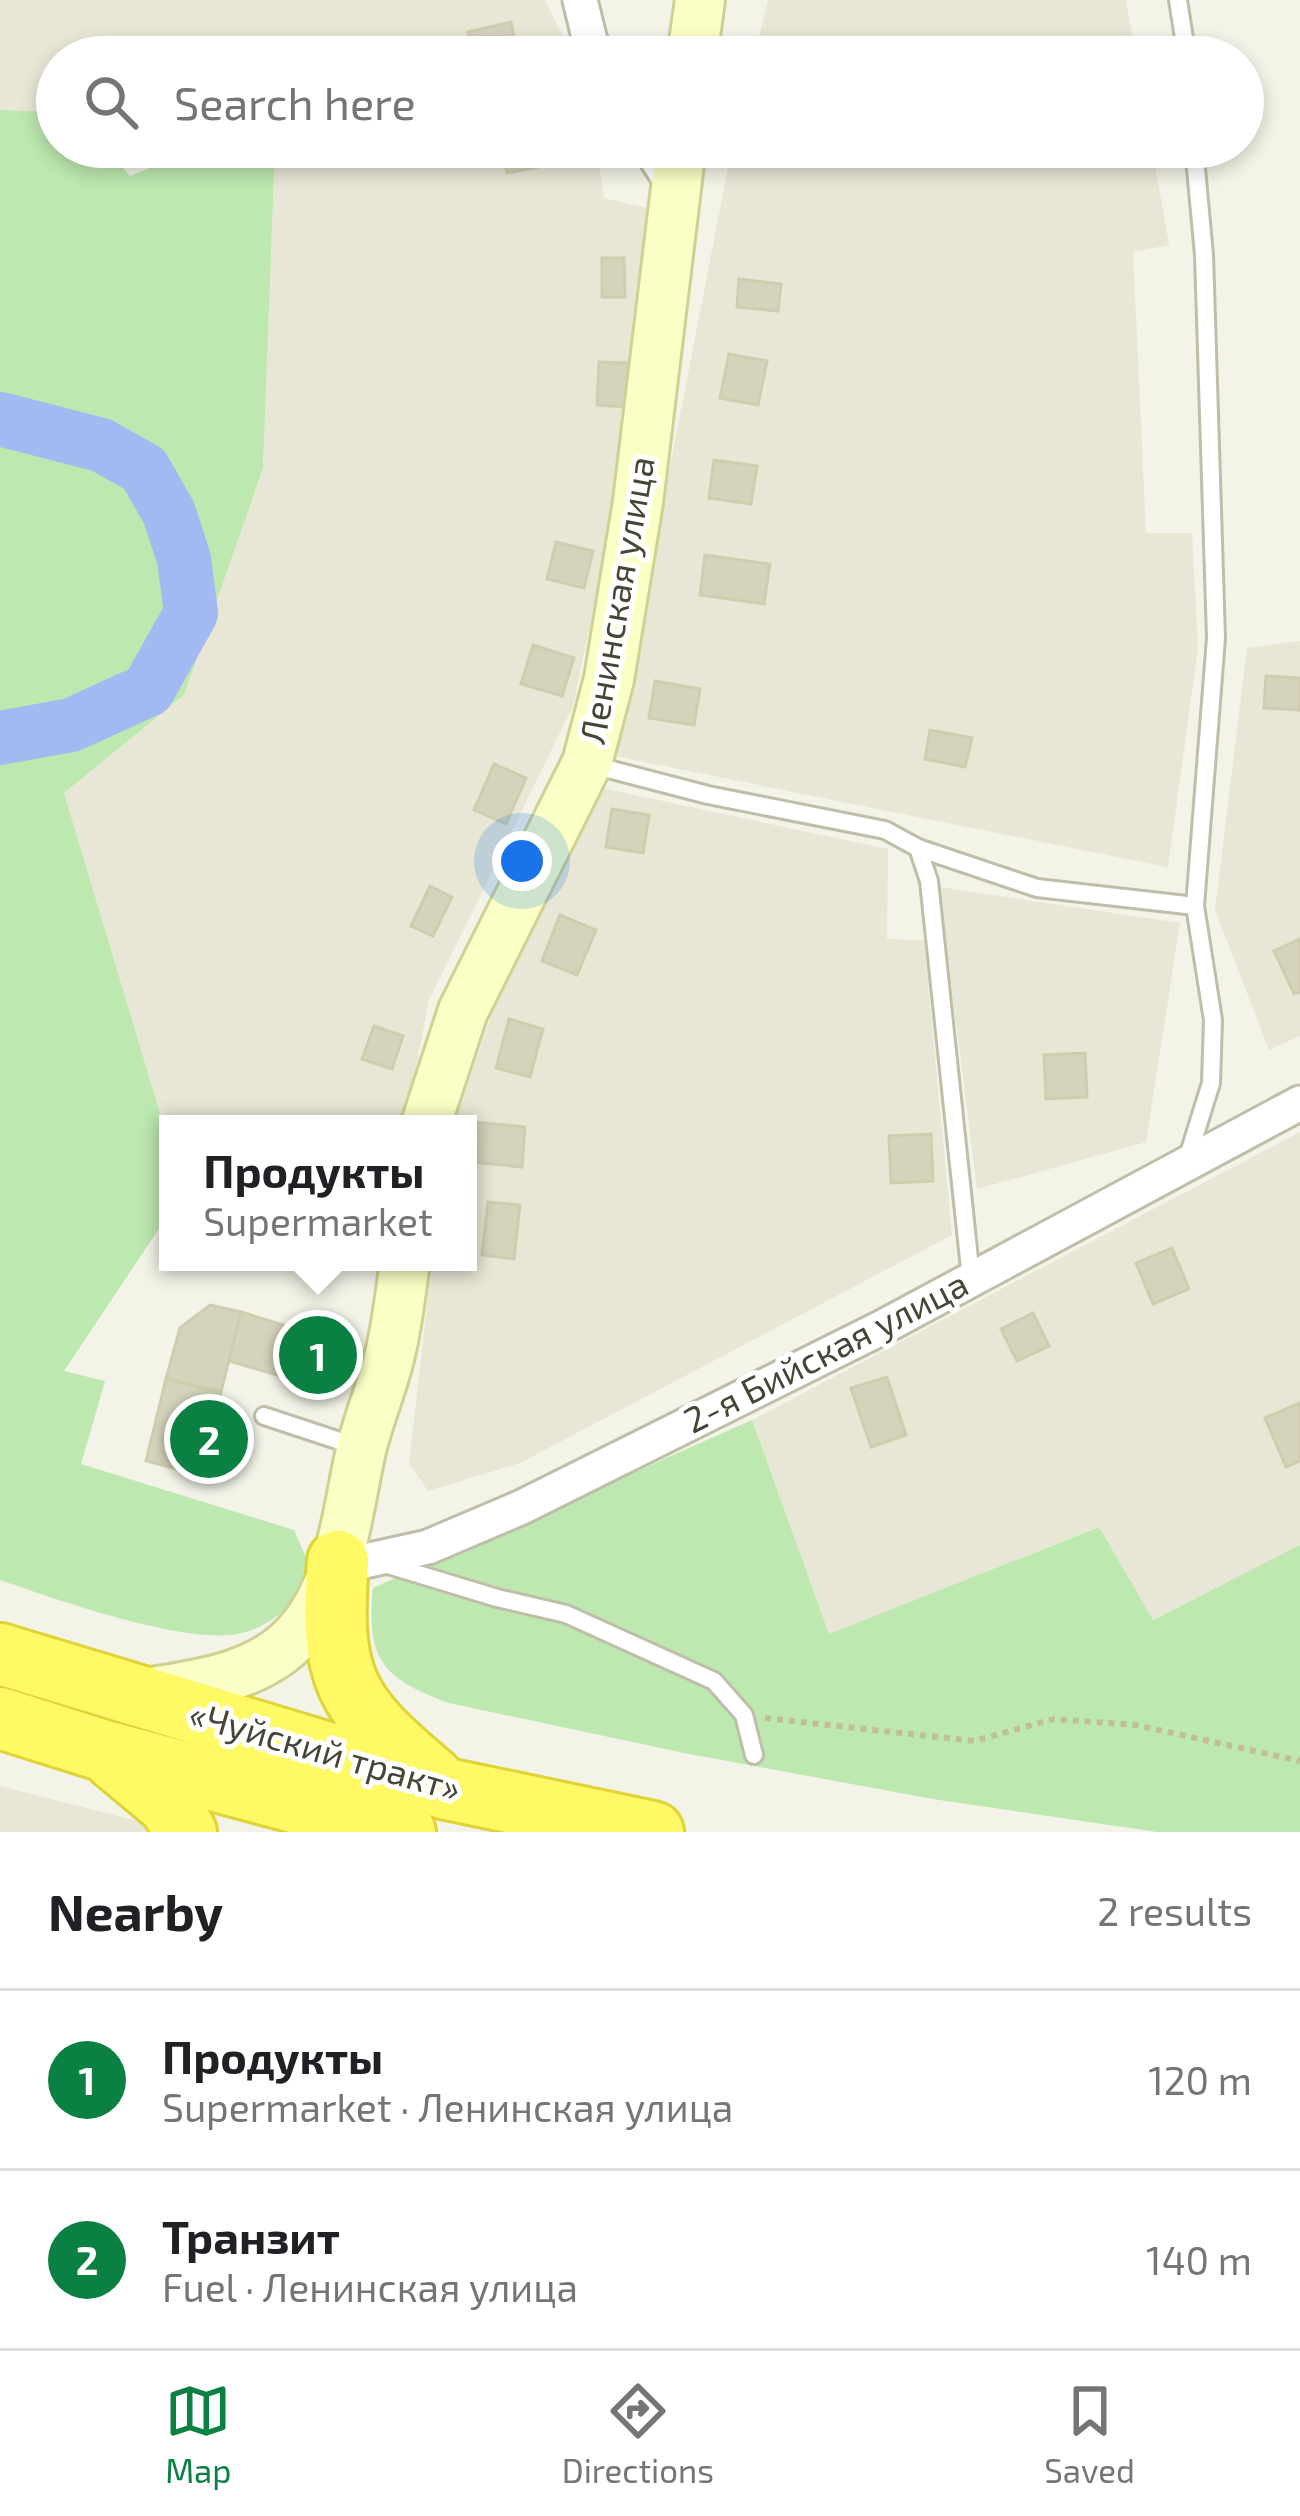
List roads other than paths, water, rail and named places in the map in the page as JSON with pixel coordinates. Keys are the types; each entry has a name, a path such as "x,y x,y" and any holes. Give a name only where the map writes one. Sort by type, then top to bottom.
{"highway":[{"path":"348,1562 334,1631 345,1680 373,1723 447,1790"},
{"name":"«Чуйский тракт»","path":"0,1654 447,1790 653,1832"},
{"name":"«Чуйский тракт»","path":"0,1718 405,1832"},
{"path":"105,1751 170,1805 186,1832"}],"street":[{"path":"580,0 589,36"},
{"path":"695,36 700,0"},
{"name":"Ленинская улица","path":"429,1115 463,1011 587,763 609,679 638,502 667,168"},
{"name":"2-я Бийская улица","path":"348,1562 428,1547 522,1507 883,1327 1300,1103"},
{"path":"136,1695 233,1676 277,1654 348,1562 362,1448 390,1357 404,1271"}],"lane":[{"path":"1178,0 1183,36"},
{"path":"1186,1161 1210,1083 1213,1020 1195,906 1216,638 1204,255 1197,168"},
{"path":"587,763 708,795 885,830 918,848 1036,888 1195,906"},
{"path":"918,848 928,881 971,1278"},
{"path":"264,1416 362,1448"},
{"path":"348,1562 566,1614 714,1681 744,1715 754,1755"}],"waterway":[{"path":"0,419 101,445 144,469 169,513 184,559 191,613 148,690 71,725 0,738"}],"place":[{"name":"Продукты","path":"318,1355"},
{"name":"Транзит","path":"209,1439"}]}
